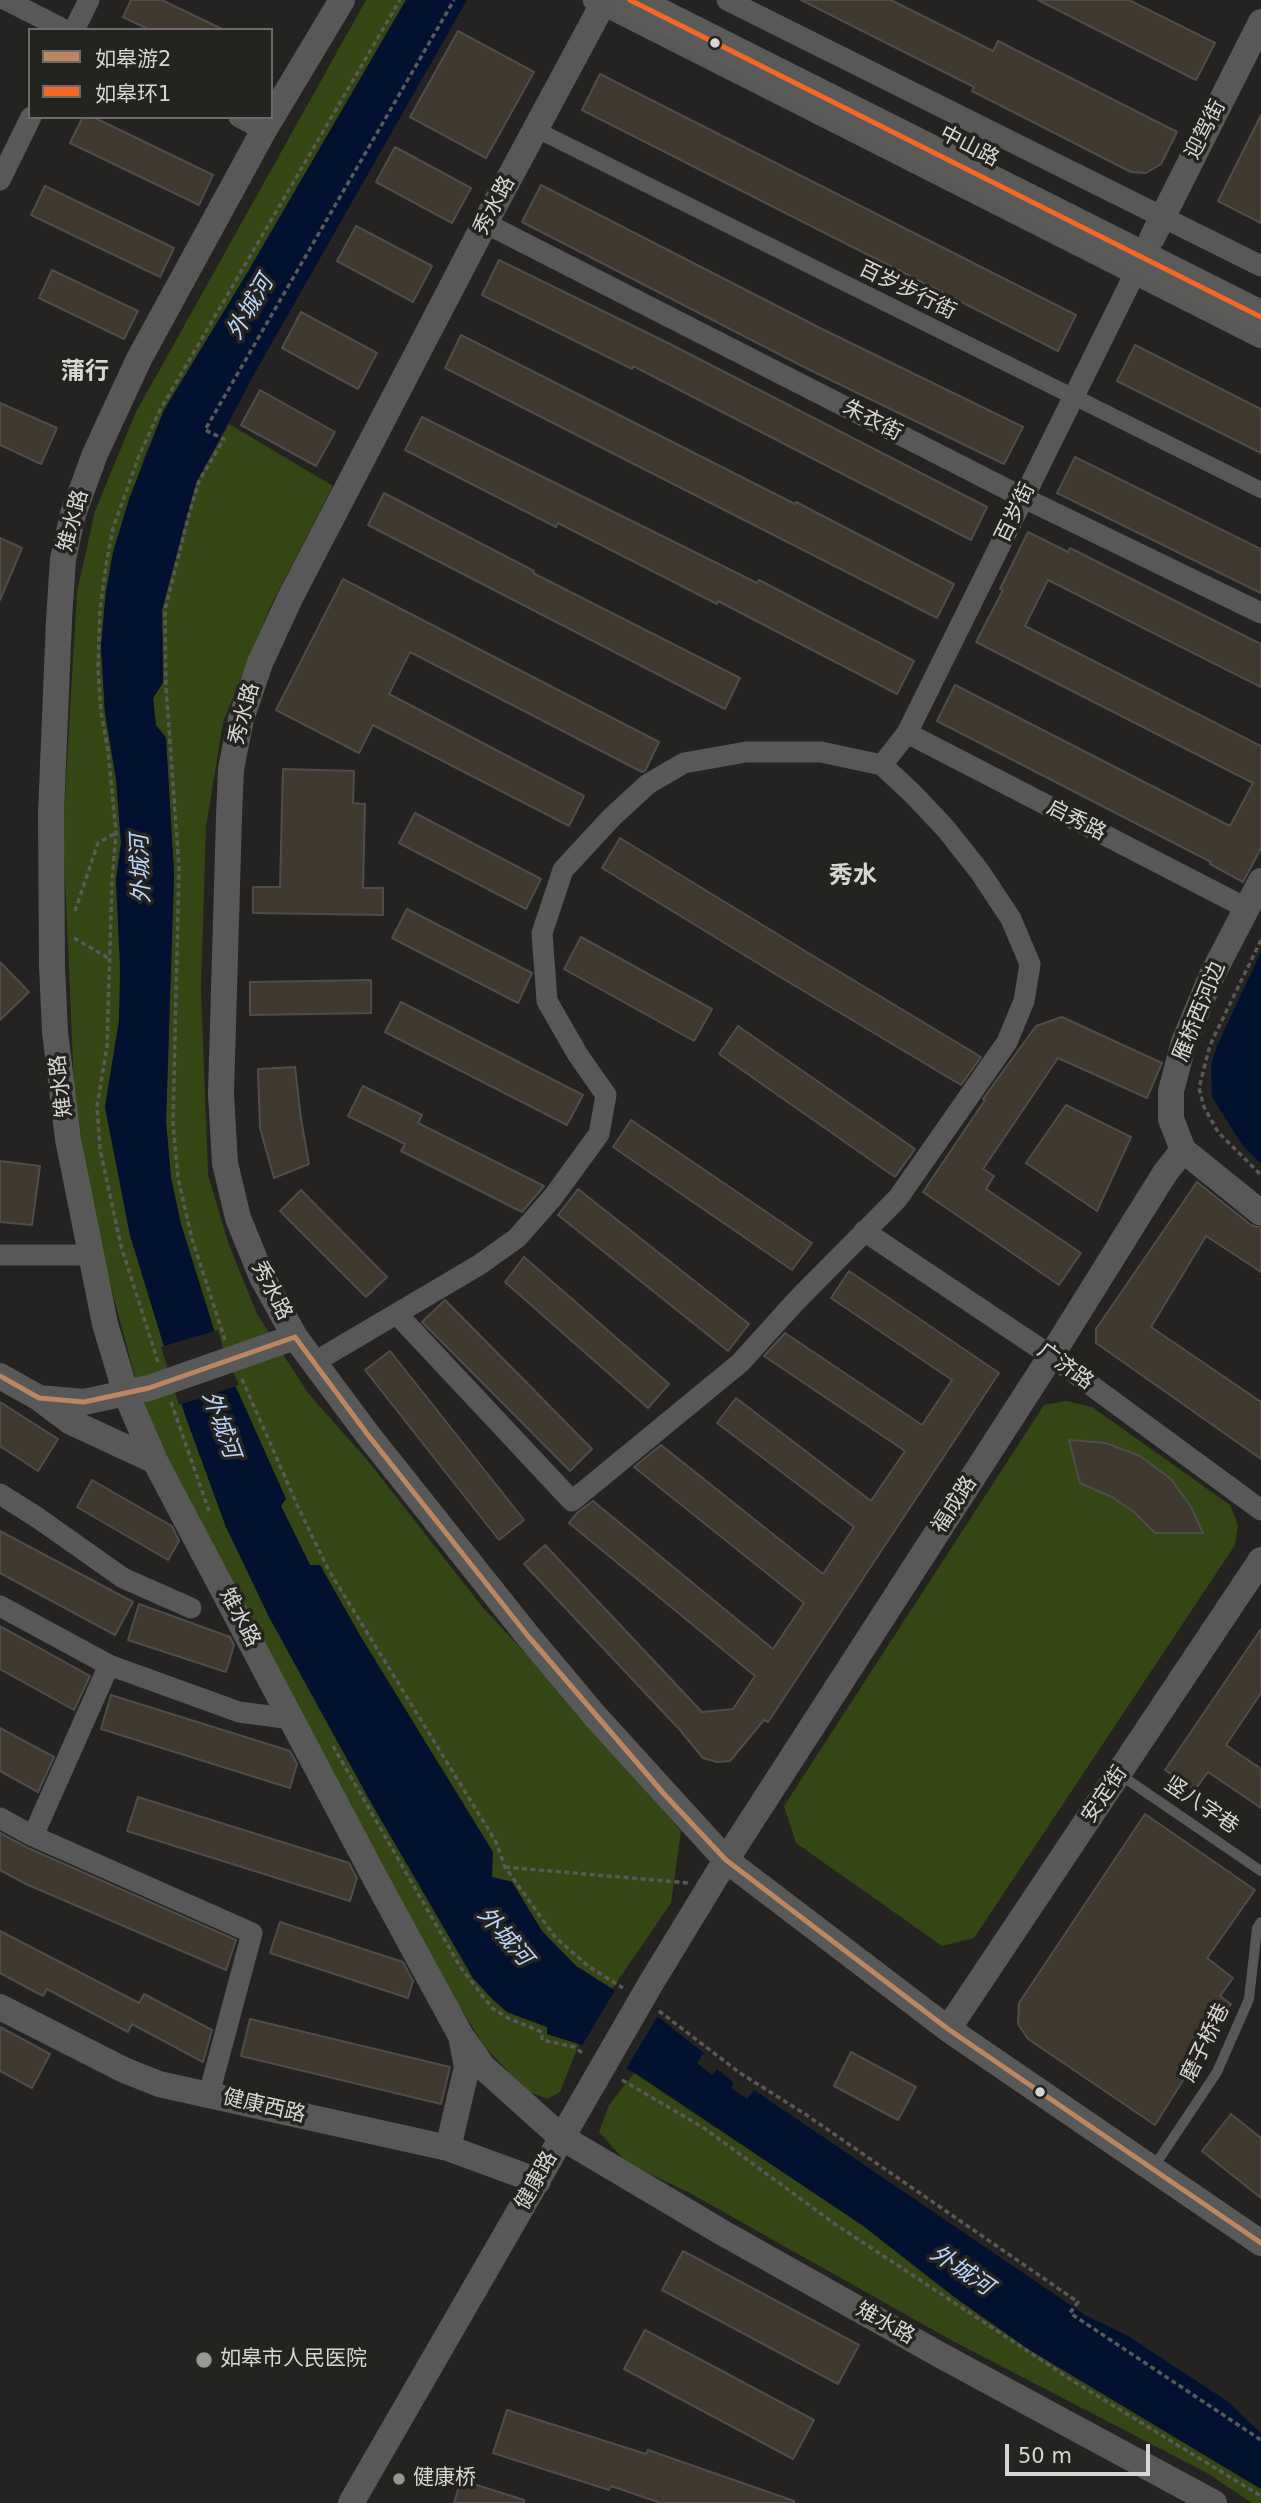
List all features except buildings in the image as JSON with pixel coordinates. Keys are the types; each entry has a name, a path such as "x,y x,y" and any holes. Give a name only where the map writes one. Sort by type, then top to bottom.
{"main road":[{"name":"中山路","path":"677,0 1148,246 1261,317"},
{"name":"中山路","path":"608,1 1148,246 1261,292"}],"street":[{"path":"6,0 61,28"},
{"path":"75,28 89,0"},
{"name":"雉水路","path":"273,115 342,0"},
{"path":"727,0 1148,246 1261,338"},
{"name":"秀水路","path":"608,1 485,223 280,620 260,663 241,719 232,769 221,1017 221,1094 225,1163 238,1218 262,1277 295,1337 313,1363 536,1646 656,1785 726,1860 948,2029 1261,2243"},
{"name":"迎驾街","path":"1148,246 1261,22"},
{"path":"0,180 30,119"},
{"path":"243,119 264,130"},
{"name":"雉水路","path":"271,119 139,359 106,430 73,514 63,559 53,744 52,965 55,1032 68,1139 104,1324 151,1387 155,1461 374,1876 461,2036 483,2067 561,2137 940,2356 1214,2503"},
{"name":"百岁步行街","path":"535,129 1261,490"},
{"name":"朱衣街","path":"485,223 1024,498 1261,613"},
{"path":"1148,246 1261,266"},
{"name":"百岁街","path":"882,765 907,733 1148,246"},
{"name":"启秀路","path":"907,733 1246,908"},
{"path":"313,1363 479,1265 517,1238 553,1197 599,1134 606,1095 578,1055 547,1001 542,933 563,870 612,817 648,784 684,763 747,752 821,752 882,765 914,794 946,829 1011,919 1030,964 1024,1001 1007,1042 898,1198 740,1363 572,1501 397,1314"},
{"name":"雁桥西河边","path":"1183,1150 1171,1119 1171,1091 1184,1042 1212,975 1261,881"},
{"path":"1183,1150 1261,1213"},
{"name":"福成路","path":"726,1860 1051,1356 1165,1173 1183,1150"},
{"name":"广济路","path":"864,1231 1051,1356 1261,1510"},
{"path":"0,1255 89,1255"},
{"path":"39,1398 84,1402 151,1387 295,1337"},
{"path":"0,1376 39,1398 71,1422 155,1461"},
{"path":"0,1494 123,1578 191,1608"},
{"name":"安定街","path":"948,2029 1261,1560"},
{"path":"0,1606 109,1665 239,1712 292,1719"},
{"path":"33,1836 109,1665"},
{"path":"0,1818 33,1836 252,1933 209,2094"},
{"name":"健康路","path":"351,2503 583,2099 726,1860"},
{"name":"健康西路","path":"0,2007 124,2070 159,2084 448,2148 538,2181"},
{"name":"雉水路","path":"448,2148 467,2067 461,2036"}],"lane":[{"name":"竖八字巷","path":"1119,1774 1261,1871"},
{"name":"磨子桥巷","path":"1153,2169 1217,2072 1249,1999 1257,1928 1261,1922"}],"path":[{"path":"212,1521 151,1387 100,1149 97,1106 107,1047 116,833 108,750 101,712 98,668 100,610 113,528 139,456 160,410 400,0"},
{"path":"223,439 205,430 454,0"},
{"path":"75,912 98,842 116,833"},
{"path":"74,937 110,958"},
{"path":"1261,940 1210,1045 1199,1088 1204,1107 1217,1132 1261,1175"},
{"path":"330,1740 461,1968 492,2008 542,2032 542,2040 574,2047 586,2055"},
{"path":"505,1867 712,1885"},
{"path":"620,2078 704,2128 835,2224 1073,2381 1261,2496"},
{"path":"1078,2302 1070,2313 1261,2440"}],"green space":[{"path":"366,0 406,0 164,410 144,458 106,591 101,647 105,713 116,779 121,843 116,880 121,968 119,1021 105,1107 130,1235 185,1415 226,1527 473,1978 507,2012 547,2027 547,2034 579,2044 560,2092 547,2099 527,2091 484,2046 379,1875 146,1418 93,1220 74,1085 63,831 77,592 95,511 136,412"},
{"path":"229,424 333,486 271,605 223,722 206,827 201,989 208,1175 229,1245 257,1314 308,1393 368,1461 484,1609 566,1696 681,1831 671,1903 612,1989 576,1966 542,1931 512,1882 492,1877 320,1565 310,1565 281,1506 286,1499 222,1356 181,1224 171,1178 166,1122 174,874 166,738 156,726 153,698 163,683 162,610 182,530 196,483"},
{"path":"1066,1401 1092,1407 1230,1505 1238,1525 1235,1545 974,1938 942,1946 796,1843 784,1806 1044,1405"},
{"path":"634,2073 862,2225 953,2296 1028,2349 1261,2489 1261,2503 1252,2503 1207,2473 951,2340 688,2192 627,2163 599,2132 609,2105"}],"water":[{"name":"外城河","path":"406,0 467,0 257,369 196,483 162,610 163,683 153,698 156,725 166,738 174,874 166,1122 171,1178 181,1224 222,1356 286,1499 281,1506 310,1565 320,1565 493,1852 492,1877 512,1882 542,1931 576,1966 662,2020 704,2053 697,2063 712,2075 717,2069 734,2083 731,2088 747,2099 754,2090 1085,2315 1128,2336 1227,2401 1261,2433 1261,2489 1028,2349 953,2296 862,2225 635,2073 579,2044 547,2034 547,2027 507,2012 492,1999 473,1978 370,1801 269,1617 226,1527 185,1415 130,1235 105,1107 119,1021 120,968 116,880 121,843 116,779 105,713 101,647 106,591 113,552 129,499 164,410"},
{"path":"1261,952 1261,1164 1243,1146 1212,1097 1211,1065 1217,1046"}],"pier":[{"path":"218,1330 225,1355 239,1385 179,1405 161,1347"},
{"path":"617,1987 659,2014 624,2072 580,2049"}],"transit line":[{"name":"如皋环1","path":"630,0 1261,317"},
{"name":"如皋游2","path":"295,1337 368,1435 528,1636 664,1794 726,1860 948,2029 1261,2243"},
{"name":"如皋游2","path":"0,1376 39,1398 84,1402 149,1388 295,1337"}],"place":[{"name":"如皋市人民医院","path":"204,2360"},
{"name":"健康桥","path":"399,2479"}],"district":[{"name":"蒲行","path":"85,373"},
{"name":"秀水","path":"853,877"}]}
